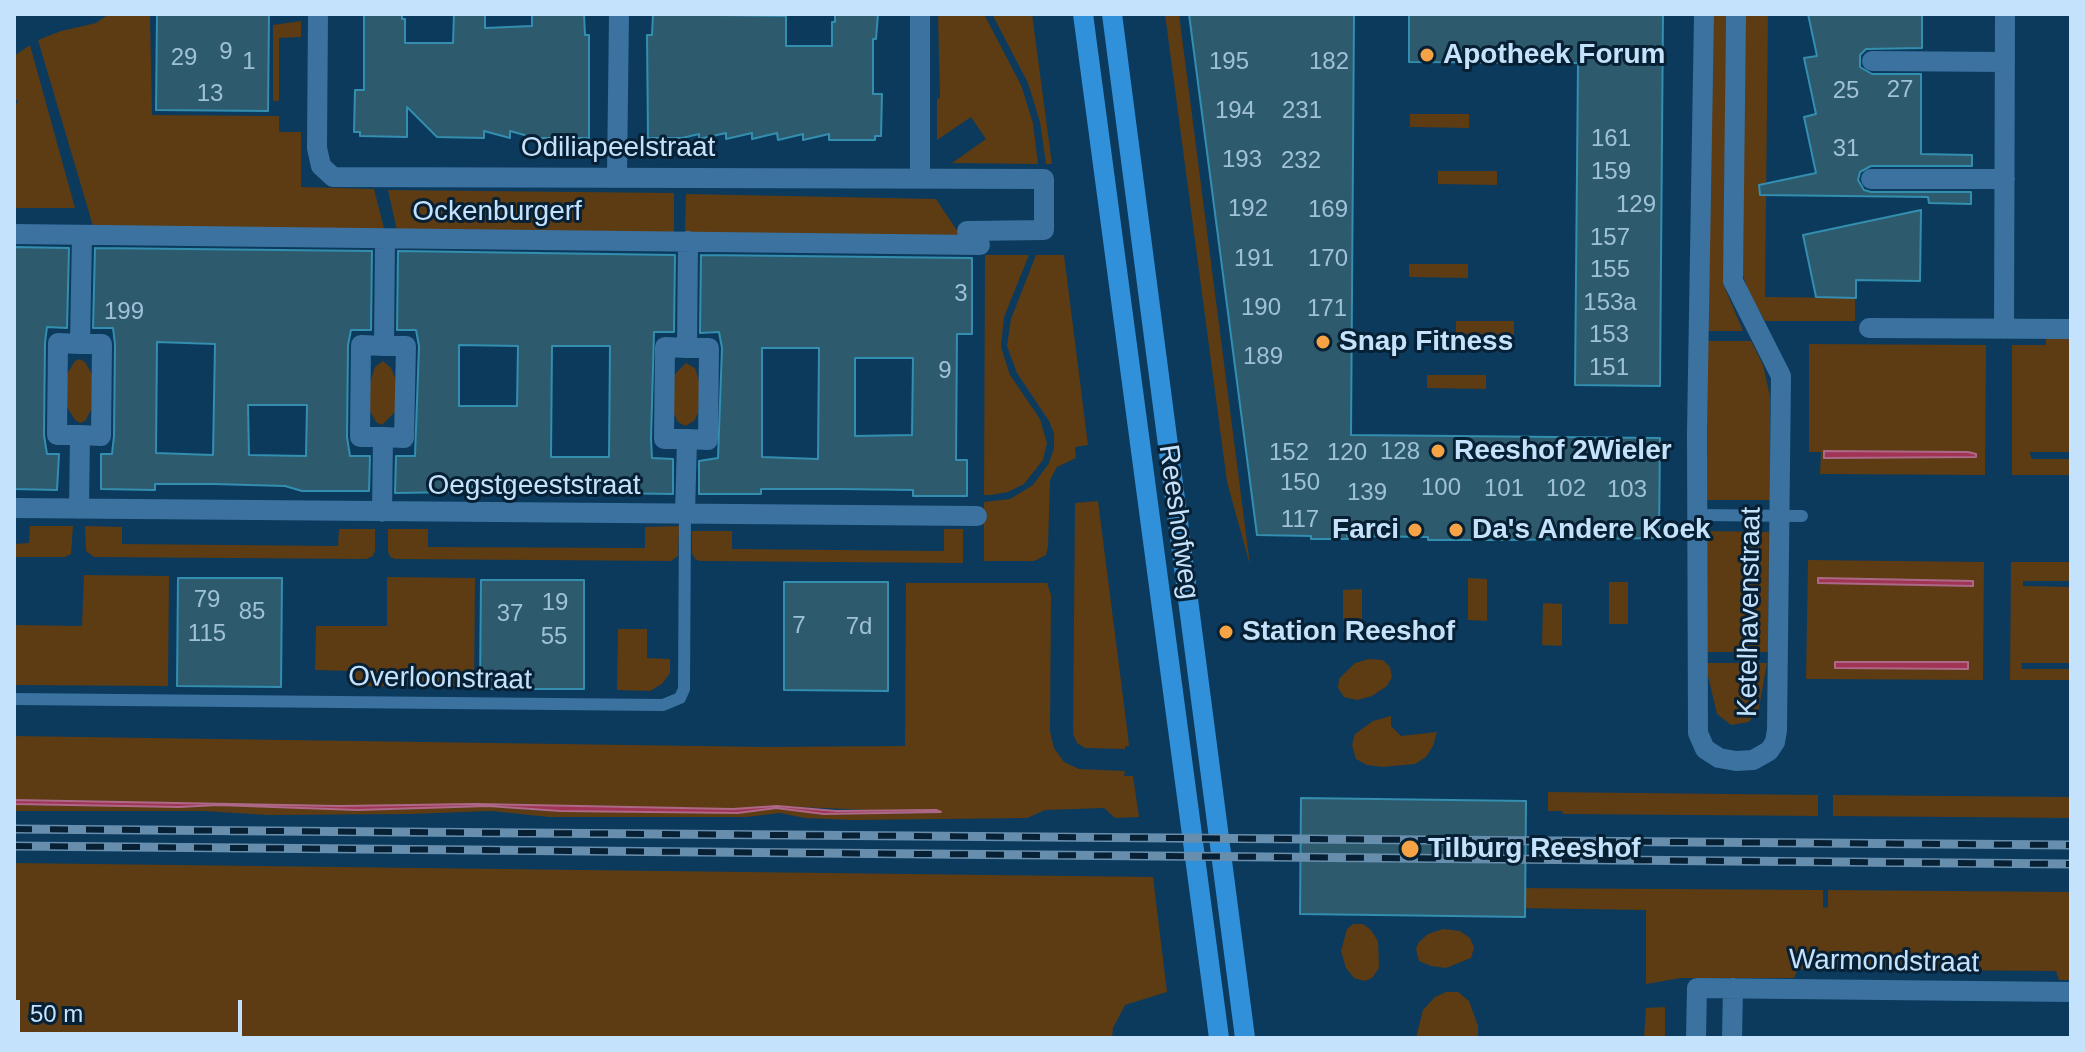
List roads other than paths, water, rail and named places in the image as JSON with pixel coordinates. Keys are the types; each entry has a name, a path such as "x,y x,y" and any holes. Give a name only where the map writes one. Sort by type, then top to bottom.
{"street":[{"name":"Odiliapeelstraat","path":"318,14 317,148 321,166 333,177 1044,179 1044,230 973,238"},
{"path":"617,176 619,14"},
{"path":"920,14 920,178"},
{"name":"Reeshofweg","path":"1083,14 1219,1038"},
{"name":"Reeshofweg","path":"1112,14 1245,1038"},
{"name":"Ketelhavenstraat","path":"1704,14 1696,515 1698,733 1705,749 1719,758 1736,761 1753,760 1769,751 1775,742 1781,376 1733,281 1736,14"},
{"path":"2004,329 2005,14"},
{"path":"1872,61 2005,62"},
{"path":"1871,179 2005,179"},
{"name":"Ockenburgerf","path":"14,234 688,241 973,238"},
{"path":"80,344 82,235"},
{"path":"382,512 383,437 360,437 361,345 384,346 385,239"},
{"path":"685,515 687,439 708,440 709,348 687,348 688,241"},
{"path":"1869,328 2071,329"},
{"path":"58,343 80,344 102,344 101,436 57,435 58,343"},
{"name":"Oegstgeeststraat","path":"383,437 404,438 406,346 384,346"},
{"name":"Oegstgeeststraat","path":"687,348 665,347 664,439 687,439"},
{"path":"79,509 80,435"},
{"name":"Oegstgeeststraat","path":"14,508 977,516"},
{"name":"Warmondstraat","path":"1696,1038 1697,988 2071,992"},
{"path":"1732,1038 1733,988"}],"lane":[{"name":"Overloonstraat","path":"14,699 663,705 680,698 684,689 685,515"},
{"path":"1696,515 1802,516"}],"railway":[{"path":"14,829 2071,845"},
{"path":"14,846 2071,864"}],"place":[{"name":"Apotheek Forum","path":"1427,55"},
{"name":"Snap Fitness","path":"1323,342"},
{"name":"Reeshof 2Wieler","path":"1438,451"},
{"name":"Farci","path":"1415,530"},
{"name":"Da's Andere Koek","path":"1456,530"},
{"name":"Station Reeshof","path":"1226,632"},
{"name":"Tilburg Reeshof","path":"1410,849"}]}
